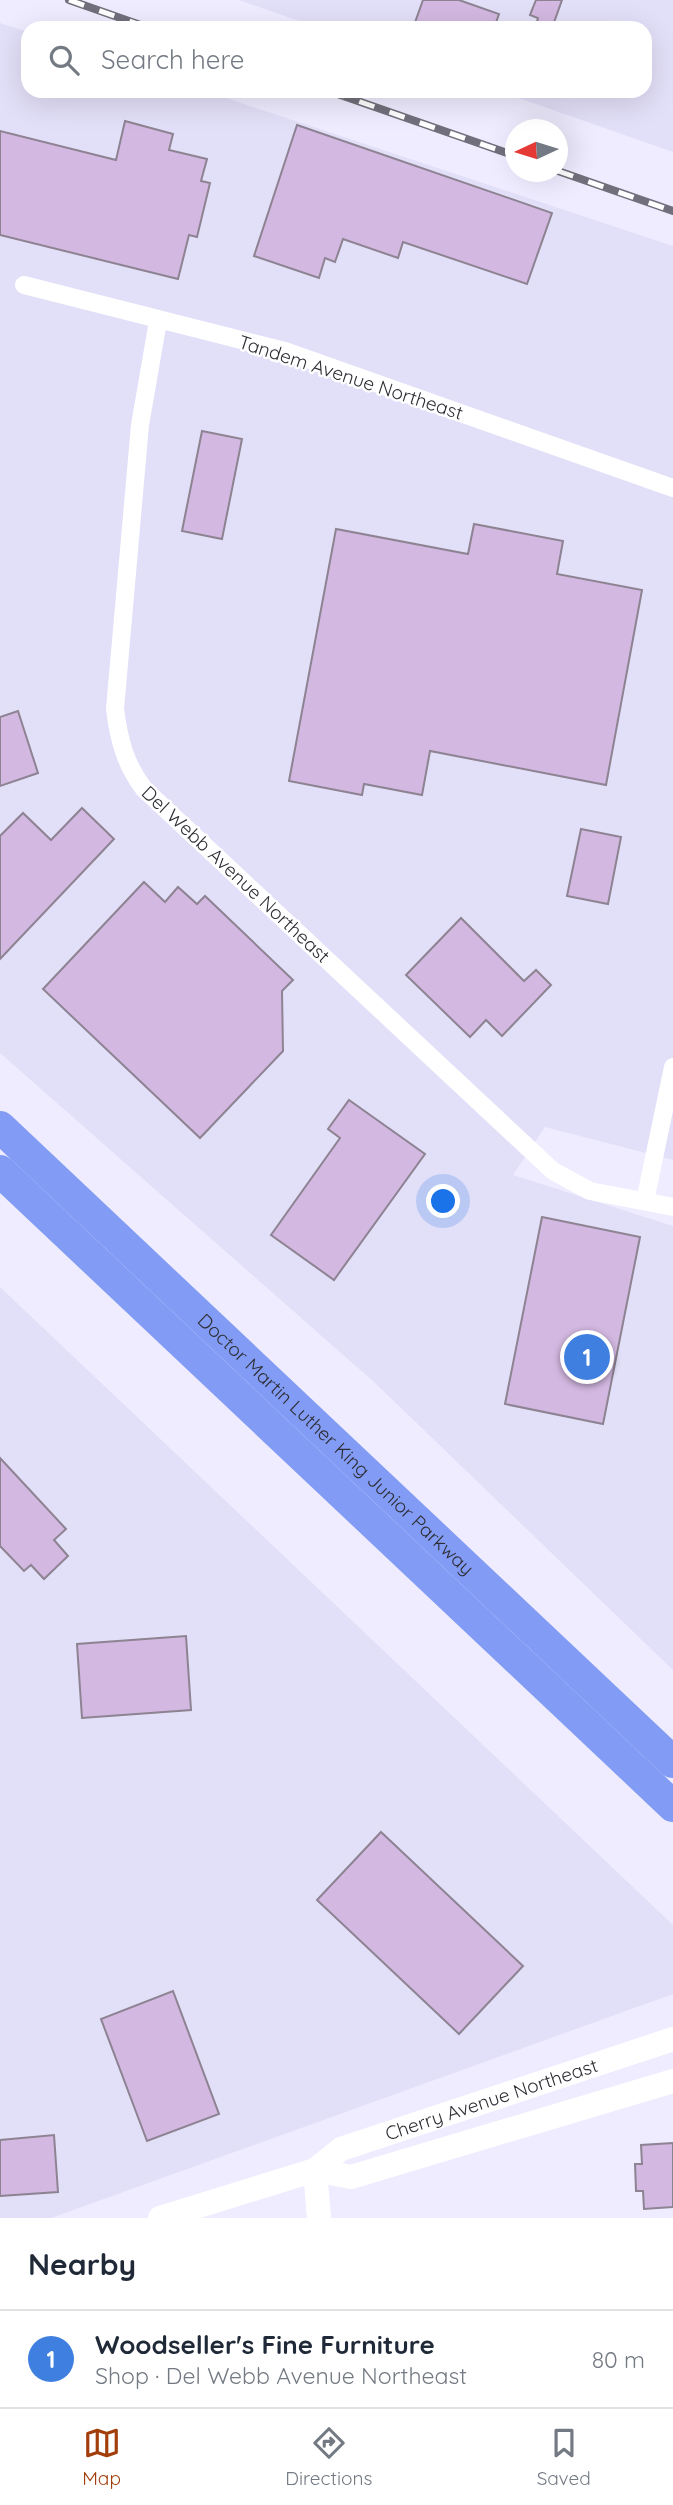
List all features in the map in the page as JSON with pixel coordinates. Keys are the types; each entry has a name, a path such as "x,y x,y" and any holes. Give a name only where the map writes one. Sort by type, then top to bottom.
{"highway":[{"name":"Doctor Martin Luther King Junior Parkway","path":"0,1127 673,1762"},
{"name":"Doctor Martin Luther King Junior Parkway","path":"0,1171 673,1806"},
{"path":"505,1646 595,1749 673,1826"}],"main road":[{"name":"Cherry Avenue Northeast","path":"160,2218 315,2170 341,2149 673,2039"},
{"name":"Cherry Avenue Northeast","path":"315,2170 351,2177 673,2081"},
{"path":"315,2170 319,2218"}],"street":[{"name":"Tandem Avenue Northeast","path":"24,285 285,351 673,488"},
{"name":"Del Webb Avenue Northeast","path":"158,321 140,425 115,709 118,735 131,773 144,789 553,1171 590,1191 673,1207"},
{"path":"645,1202 673,1067"}],"shaded area":[{"path":"239,0 673,0 673,152 519,98 652,98 652,21 299,21"},
{"path":"0,23 21,30 21,98 226,98 673,246 673,1160 545,1127 513,1175 673,1226 673,1670 374,1382 0,1053"},
{"path":"0,1287 673,1925 673,1994 51,2218 0,2218"}],"building":[{"path":"423,0 459,0 499,14 496,21 416,21"},
{"path":"536,0 562,0 554,21 537,21 538,18 530,15"},
{"path":"125,121 173,134 169,150 207,159 201,181 210,183 197,237 189,235 178,279 0,235 0,131 116,160"},
{"path":"297,125 552,213 527,284 403,242 398,258 343,239 335,262 325,258 319,278 254,256"},
{"path":"202,431 242,439 222,539 182,531"},
{"path":"474,524 563,541 557,574 642,590 606,785 430,751 422,795 364,784 362,795 289,781 336,529 468,554"},
{"path":"18,711 38,773 0,786 0,717"},
{"path":"82,808 114,839 0,959 0,836 23,813 51,840"},
{"path":"581,829 621,837 608,904 567,896"},
{"path":"144,882 165,902 178,887 197,904 205,896 293,980 282,991 283,1051 200,1138 43,989"},
{"path":"461,918 524,981 536,970 551,985 502,1036 486,1020 470,1037 406,975"},
{"path":"349,1100 425,1154 334,1280 271,1235 340,1138 328,1129"},
{"path":"542,1217 640,1237 603,1424 505,1404"},
{"path":"0,1458 66,1529 54,1540 68,1556 44,1579 31,1565 24,1571 0,1546"},
{"path":"186,1636 191,1710 82,1718 77,1644"},
{"path":"381,1832 523,1966 459,2034 317,1900"},
{"path":"173,1991 219,2114 147,2141 101,2019"},
{"path":"54,2135 58,2192 0,2196 0,2140"},
{"path":"673,2143 673,2207 644,2209 643,2191 636,2191 635,2164 642,2164 641,2145"}],"railway":[{"path":"69,0 129,21"},
{"path":"349,98 505,152"},
{"path":"568,174 673,211"}],"place":[{"name":"Woodseller's Fine Furniture","path":"587,1357"}]}
